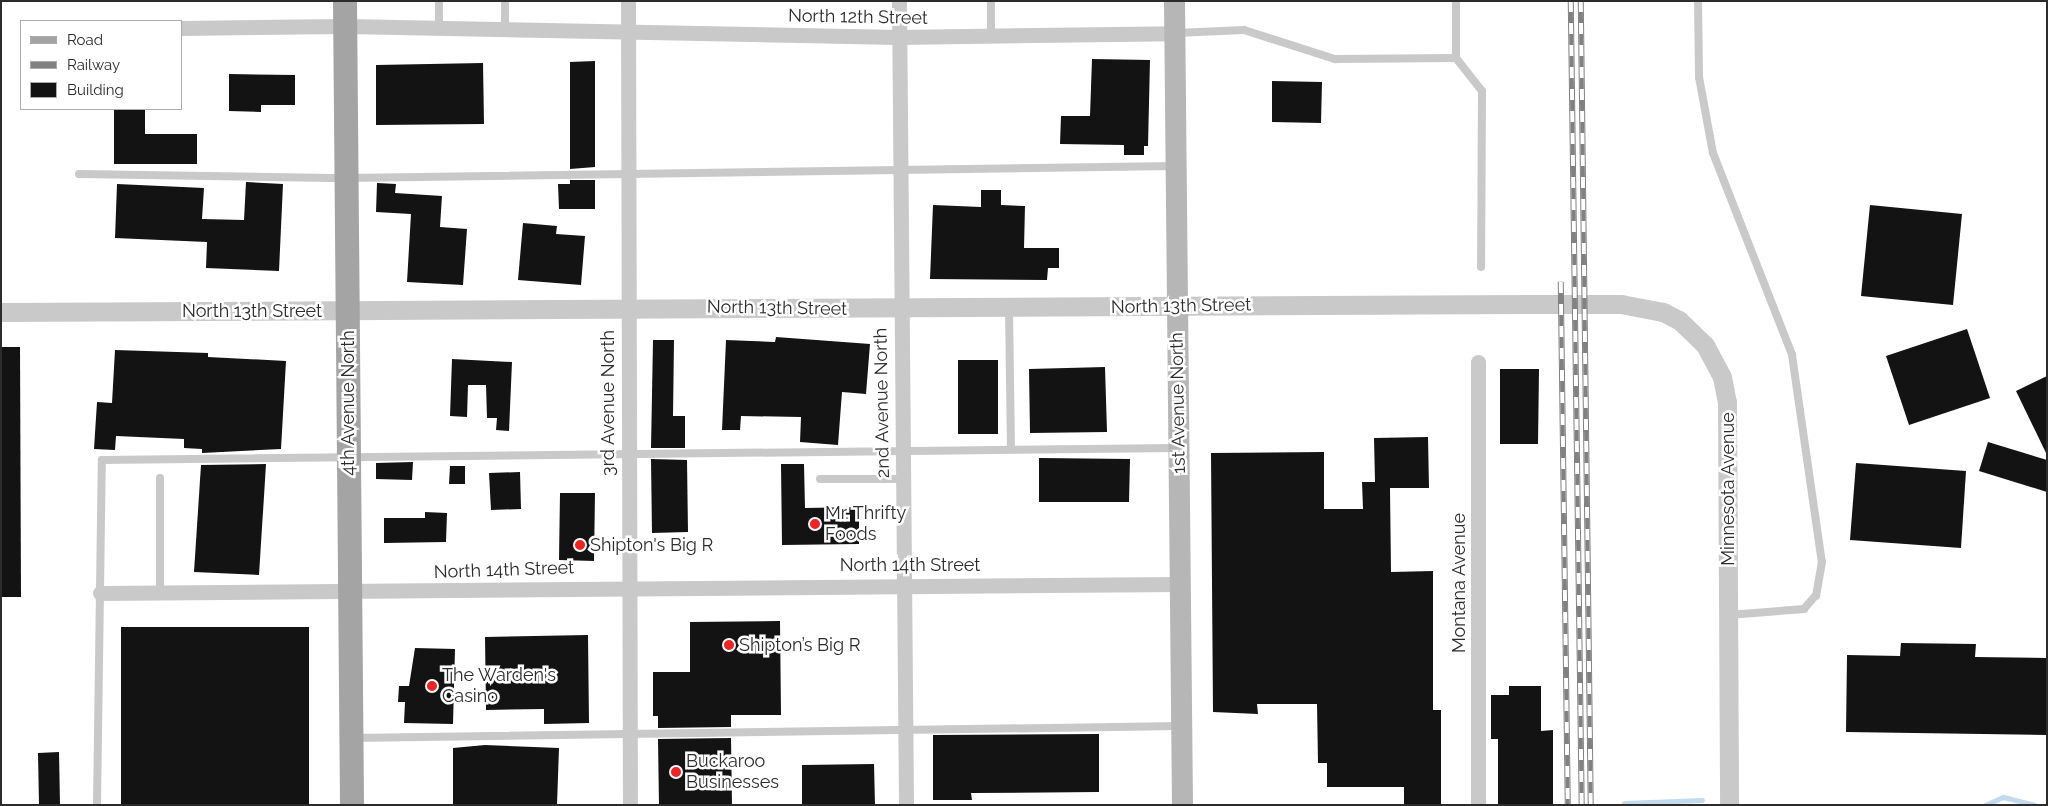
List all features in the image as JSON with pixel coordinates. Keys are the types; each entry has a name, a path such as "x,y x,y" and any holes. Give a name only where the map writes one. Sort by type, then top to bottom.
{"main road":[{"name":"4th Avenue North","path":"345,1 348,594 352,805"},
{"name":"1st Avenue North","path":"1174,1 1182,805"}],"street":[{"name":"3rd Avenue North","path":"628,1 626,452 630,805"},
{"name":"2nd Avenue North","path":"898,1 899,309 906,805"},
{"name":"North 12th Street","path":"182,28 346,26 898,37 1174,33"},
{"name":"Minnesota Avenue","path":"1552,304 1621,304 1663,312 1694,332 1714,360 1727,402 1729,435 1729,805"},
{"name":"North 13th Street","path":"1,312 348,311 627,306 899,309 1177,305 1552,304"},
{"name":"Montana Avenue","path":"1478,362 1478,805"},
{"name":"North 14th Street","path":"100,593 348,594 627,585 1180,584"}],"lane":[{"path":"439,1 439,28"},
{"path":"505,1 505,29"},
{"path":"991,1 991,36"},
{"path":"1456,1 1456,58 1482,91 1481,267"},
{"path":"1698,1 1698,77 1713,153 1792,355 1822,562 1816,595 1804,609 1728,615"},
{"path":"1174,33 1244,30 1334,59 1456,58"},
{"path":"79,174 347,178 627,173 899,173 1175,166"},
{"path":"1009,308 1011,448"},
{"path":"98,805 102,460 348,454 901,448 1178,448"},
{"path":"160,478 160,593"},
{"path":"820,479 902,479"},
{"path":"351,738 629,731 1181,726"}],"building":[{"path":"1092,59 1150,60 1148,146 1144,146 1144,155 1124,155 1124,145 1060,144 1061,116 1090,116"},
{"path":"595,61 595,167 570,169 570,62"},
{"path":"483,63 484,124 376,125 376,65"},
{"path":"229,74 295,75 295,105 261,105 261,112 229,111"},
{"path":"1272,81 1322,82 1321,123 1272,122"},
{"path":"114,110 145,110 145,134 197,134 197,164 114,164"},
{"path":"570,180 595,180 595,209 559,209 558,184 570,184"},
{"path":"246,182 283,184 279,271 206,268 207,242 115,238 117,184 204,188 202,219 244,220"},
{"path":"377,183 396,184 395,193 442,196 440,227 467,229 463,285 407,282 411,214 376,212"},
{"path":"981,190 1001,190 1001,205 1025,206 1024,248 1059,248 1059,268 1048,268 1047,280 930,279 933,205 981,207"},
{"path":"1870,205 1962,214 1953,305 1861,296"},
{"path":"523,223 557,226 556,234 585,236 581,285 518,280"},
{"path":"1967,329 1990,398 1909,425 1886,356"},
{"path":"776,337 870,344 866,394 842,392 838,445 800,442 801,417 741,416 740,430 722,430 726,340 775,342"},
{"path":"653,340 674,340 673,416 685,416 685,448 651,448"},
{"path":"1,347 20,347 21,597 1,597"},
{"path":"115,350 208,353 208,357 286,361 281,449 202,453 202,449 184,448 184,439 116,436 115,450 94,449 97,402 112,403"},
{"path":"452,359 512,362 509,431 496,430 497,418 487,418 486,385 468,385 467,417 450,416"},
{"path":"958,360 998,360 998,434 958,434"},
{"path":"1105,367 1107,432 1030,433 1029,369"},
{"path":"1500,369 1539,369 1538,444 1500,444"},
{"path":"2047,376 2047,455 2016,391"},
{"path":"1428,437 1429,488 1390,488 1391,572 1433,571 1433,710 1441,710 1441,805 1404,805 1404,787 1327,787 1327,763 1318,763 1317,704 1257,704 1258,714 1213,712 1211,453 1324,452 1324,509 1363,509 1362,482 1375,482 1374,438"},
{"path":"1988,442 2047,460 2047,492 1979,471"},
{"path":"1039,458 1130,459 1129,502 1039,502"},
{"path":"651,459 687,460 688,532 652,533"},
{"path":"413,462 412,480 376,479 376,463"},
{"path":"1856,463 1966,471 1961,548 1850,540"},
{"path":"266,464 259,575 194,572 201,465"},
{"path":"781,464 804,464 805,508 859,507 859,544 782,545"},
{"path":"450,466 465,466 465,484 449,484"},
{"path":"520,472 521,509 491,510 489,473"},
{"path":"560,493 595,493 594,561 559,560"},
{"path":"425,512 447,513 446,542 384,543 384,518 425,518"},
{"path":"780,621 781,715 731,715 731,727 658,728 658,716 653,716 653,672 690,672 690,622"},
{"path":"121,627 309,627 309,805 121,805"},
{"path":"588,635 589,723 544,724 544,709 486,710 485,637"},
{"path":"1901,643 1976,644 1975,657 2047,658 2047,735 1846,732 1847,655 1900,656"},
{"name":"The Warden's Casino","path":"415,648 455,649 453,724 404,723 405,702 398,702 399,686 409,686"},
{"path":"1509,686 1541,686 1541,731 1553,730 1553,805 1498,805 1498,739 1491,739 1491,695 1509,695"},
{"path":"1099,734 1099,792 971,793 972,800 933,800 933,735"},
{"path":"731,738 732,805 659,805 658,739"},
{"path":"485,745 559,748 557,805 453,805 453,748"},
{"path":"59,752 60,805 39,805 38,753"},
{"path":"874,764 875,805 802,805 802,765"}],"waterway":[{"path":"1985,805 2003,797 2034,805"},
{"path":"1624,803 1702,800"}],"railway":[{"path":"1571,1 1582,805"},
{"path":"1581,1 1591,805"},
{"path":"1561,282 1568,805"}],"place":[{"name":"Mr. Thrifty Foods","path":"815,524"},
{"name":"Shipton's Big R","path":"580,545"},
{"name":"Shipton’s Big R","path":"729,645"},
{"name":"The Warden's Casino","path":"432,686"},
{"name":"Buckaroo Businesses","path":"676,772"}]}
